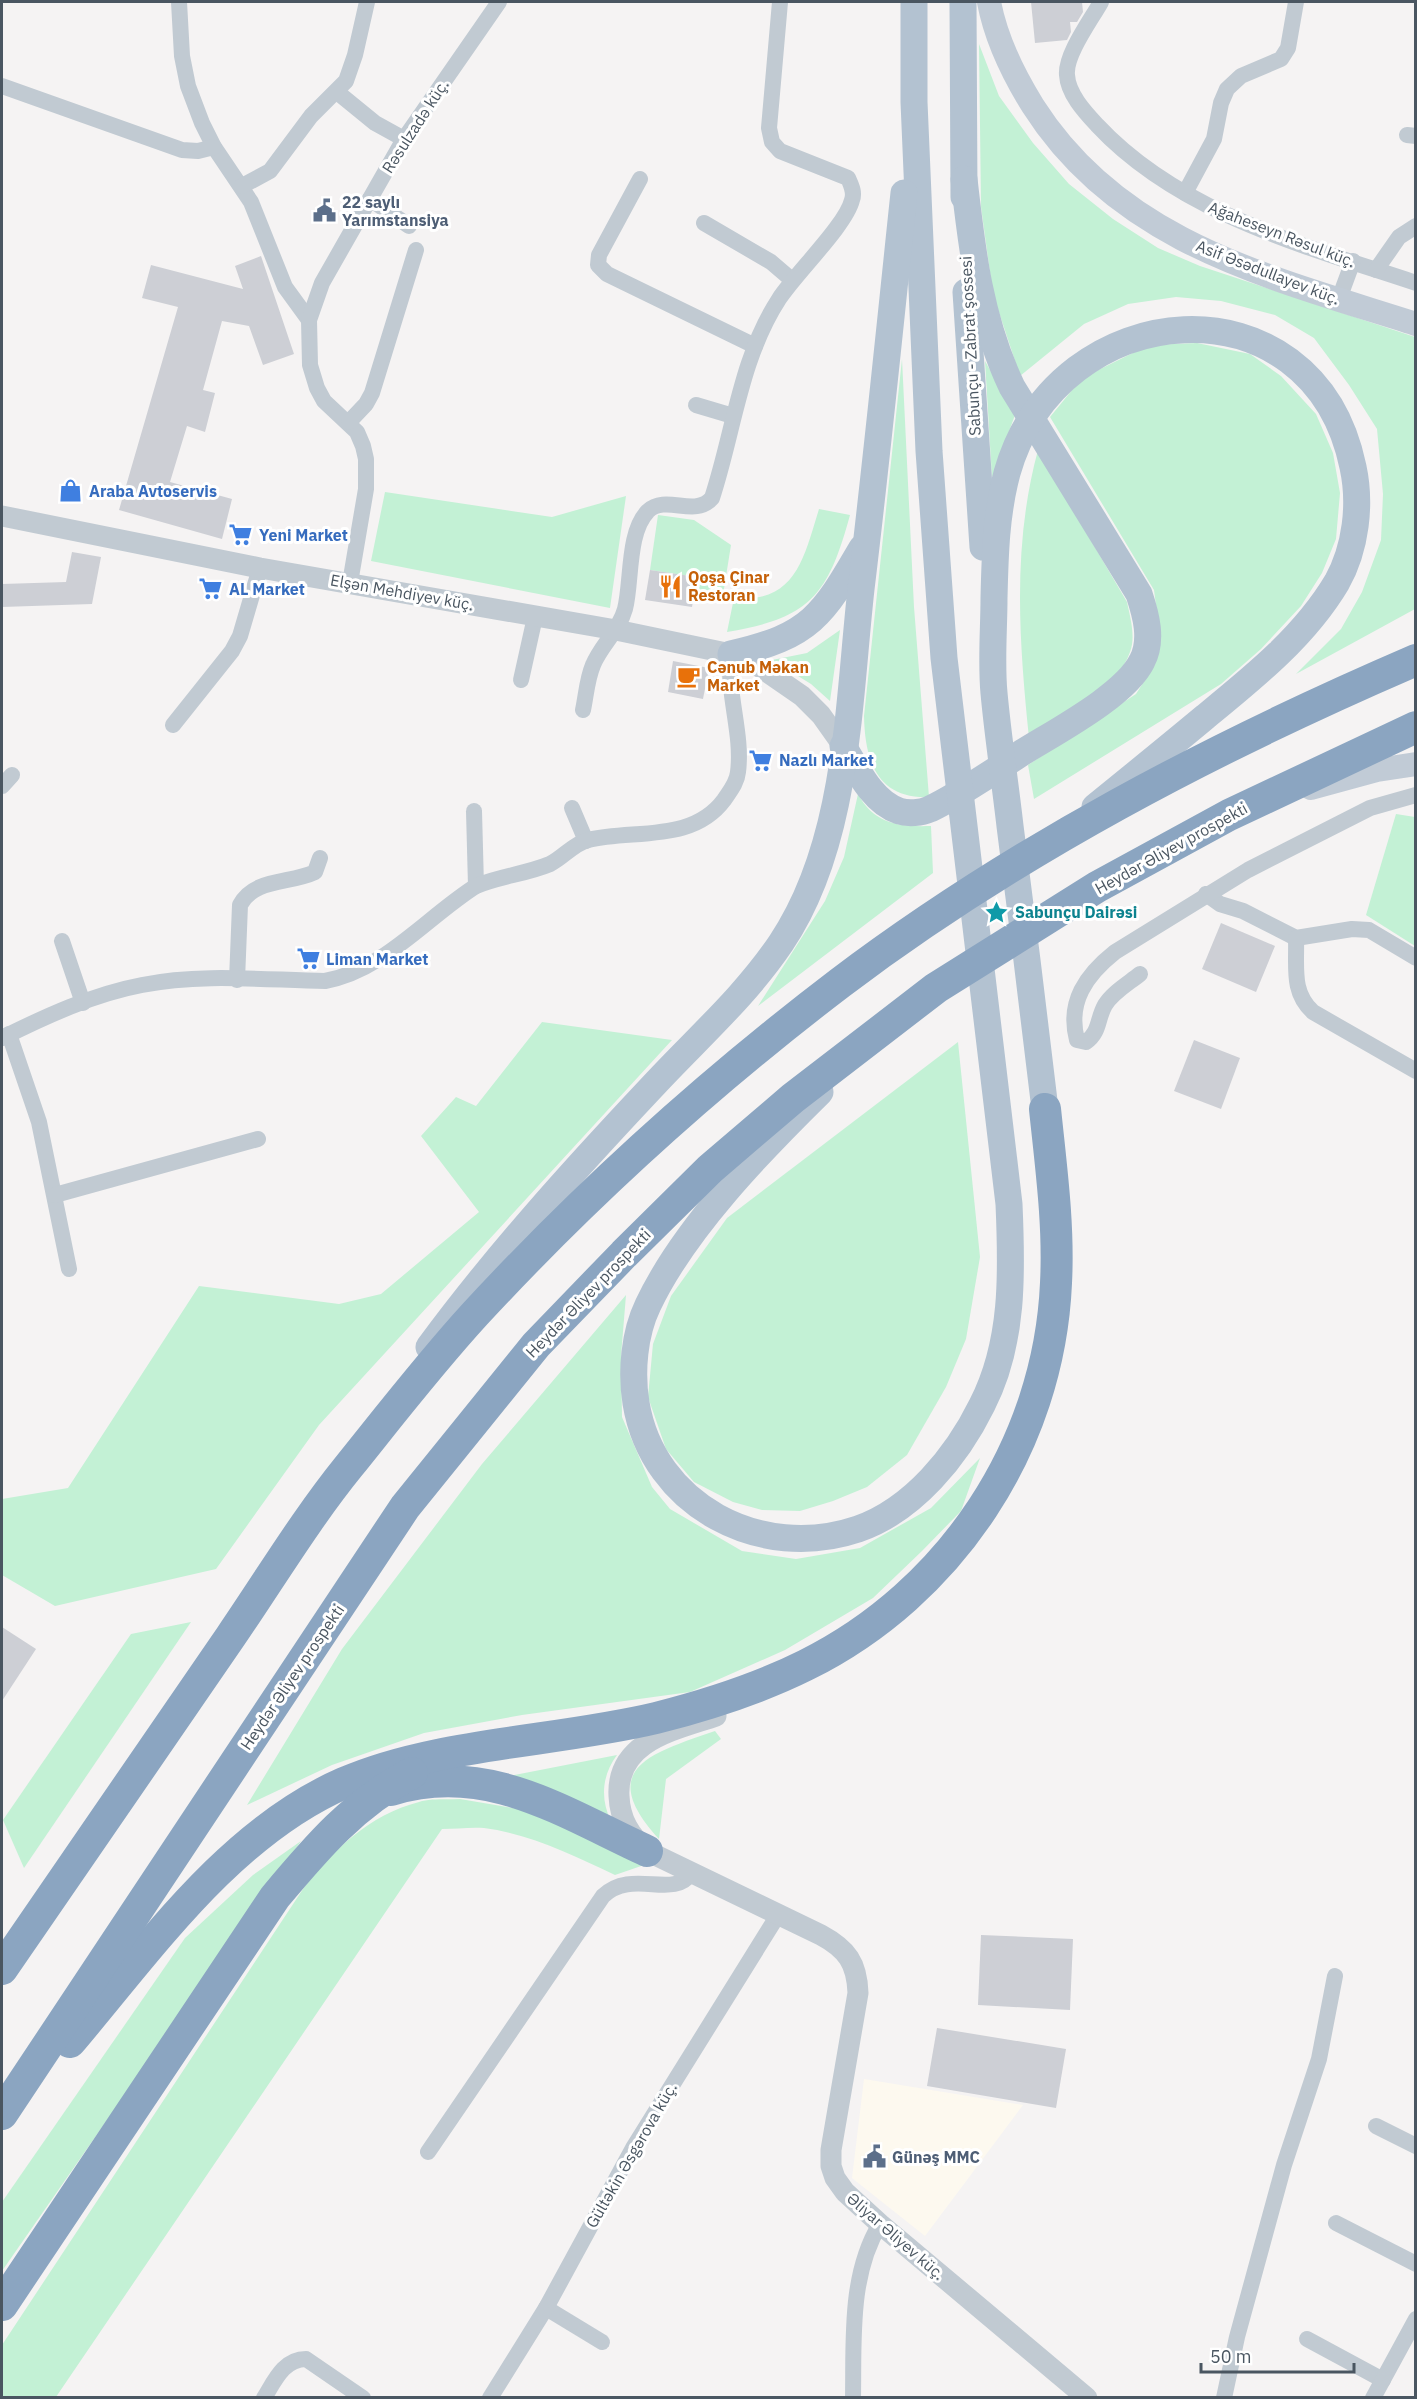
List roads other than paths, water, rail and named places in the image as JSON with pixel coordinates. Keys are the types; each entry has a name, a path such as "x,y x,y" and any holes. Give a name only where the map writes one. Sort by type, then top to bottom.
{"highway":[{"path":"2,1969 345,1470 475,1315 573,1215 670,1124 841,983 907,936 1046,847 1207,756 1308,707 1416,660"},
{"name":"Heydər Əliyev prospekti","path":"2,2114 405,1507 528,1354 710,1169 792,1098 936,988 1068,906 1229,815 1416,727"},
{"path":"2,2123 194,1898 254,1839 297,1808 342,1784 377,1770 462,1752 605,1729 701,1706 808,1664 866,1629 894,1608 956,1546 986,1505 1005,1475 1035,1400 1049,1345 1056,1285 1057,1221 1045,1109"},
{"path":"2,2305 274,1896 327,1835 376,1794 427,1765 462,1752"},
{"path":"376,1794 434,1781 494,1784 524,1794 647,1851"}],"main road":[{"path":"878,1033 757,1158 698,1228 668,1269 647,1306 638,1334 634,1388 639,1420 649,1446 687,1498 741,1531 778,1538 820,1536 857,1529 892,1511 928,1482 956,1450 984,1402 997,1368 1009,1312 1012,1258 1000,1119 948,699 929,451 914,102 914,2"},
{"name":"Sabunçu - Zabrat şossesi","path":"963,2 965,265 993,689"},
{"name":"Asif Əsədullayev küç.","path":"989,2 999,40 1027,95 1070,156 1126,207 1188,242 1260,273 1416,324"},
{"path":"345,1470 426,1351 492,1265 572,1174 742,994 781,943 798,914 821,862 836,797 843,746 914,102"},
{"path":"843,746 868,785 886,805 900,812 928,810 967,788 1100,703 1128,681 1142,660 1147,643 1147,620 1138,594 1031,418 1001,364 984,315 975,273 964,179"},
{"path":"1045,1109 993,689 995,541 1007,472 1031,418 1055,389 1083,363 1112,346 1143,334 1168,329 1225,333 1256,342 1281,356 1304,374 1324,396 1339,419 1349,447 1356,479 1357,511 1352,543 1339,578 1316,613 1247,682 1046,847"},
{"path":"731,654 768,645 792,634 822,612 867,539"},
{"path":"1229,815 1339,780 1416,764"}],"street":[{"path":"179,2 179,36 188,86 213,147 242,186 261,222 285,287 309,320 310,365 317,388 324,401 349,422 363,446 367,478 350,583"},
{"path":"242,186 270,171 311,116 337,92 350,72 367,2"},
{"name":"Rəsulzadə küç.","path":"309,320 322,283 404,139 499,2"},
{"path":"583,710 592,666 616,630 627,602 633,546 640,524 648,511 657,506 696,508 706,505 712,498 718,482 733,416 755,346 766,321 792,280 848,212 853,197 848,178 780,151 772,142 769,128 780,2"},
{"name":"Ağaheseyn Rəsul küç.","path":"1101,2 1069,59 1067,74 1070,87 1084,111 1108,137 1141,164 1185,193 1238,219 1416,283"},
{"path":"1185,193 1214,139 1221,103 1227,88 1241,76 1281,59 1288,48 1296,2"},
{"path":"2,86 182,150 198,151 213,147"},
{"path":"337,92 375,123 404,139"},
{"path":"640,179 599,255 598,265 606,273 755,346"},
{"path":"370,199 409,226"},
{"path":"704,223 771,262 792,280"},
{"path":"1376,270 1399,237 1416,226"},
{"path":"349,422 366,404 372,393 416,250"},
{"path":"1339,299 1353,261"},
{"path":"696,405 733,416"},
{"name":"Elşən Mehdiyev küç.","path":"2,516 260,568 616,630 731,654 760,666 802,696 820,715 843,746"},
{"path":"173,725 232,651 240,636 260,568"},
{"path":"520,680 535,616"},
{"path":"69,1269 39,1122 5,1036 83,1003 143,984 203,980 325,981 341,978 376,961 476,886 494,878 550,864 586,841 608,836 648,834 687,827 704,819 718,808 732,789 738,773 730,686 731,654"},
{"path":"1140,974 1115,994 1105,1006 1094,1036 1086,1041 1077,1040 1073,1012 1079,992 1098,966 1115,952 1206,894 1371,808 1416,795"},
{"path":"572,808 586,841"},
{"path":"474,811 476,886"},
{"path":"237,980 240,905 245,895 256,888 315,872 320,858"},
{"path":"1206,894 1220,904 1243,911 1296,939 1352,929 1370,930 1416,958"},
{"path":"1296,939 1298,990 1302,1002 1313,1012 1416,1071"},
{"path":"62,940 83,1003"},
{"path":"55,1195 258,1139"},
{"path":"647,1851 626,1827 620,1808 620,1778 625,1764 635,1751 666,1733 771,1695 809,1676 856,1645 894,1608"},
{"name":"Əliyar Əliyev küç.","path":"647,1851 837,1944 852,1961 856,1971 858,1993 831,2150 831,2166 835,2178 845,2192 880,2224 1087,2397"},
{"path":"428,2152 603,1896 611,1888 621,1884 645,1882 677,1885 686,1881 691,1873"},
{"name":"Gültəkin Əsgərova küç.","path":"490,2397 546,2308 633,2148 778,1915"},
{"path":"1224,2397 1237,2337 1284,2165 1319,2059 1335,1976"},
{"path":"1376,2126 1416,2146"},
{"path":"1336,2223 1416,2264"},
{"path":"853,2397 855,2319 860,2277 871,2239 880,2224"},
{"path":"546,2308 602,2342"},
{"path":"1373,2397 1416,2319"},
{"path":"1307,2340 1383,2380"},
{"path":"264,2397 288,2364 298,2359 306,2359 363,2397"}],"place":[{"name":"22 saylı Yarımstansiya","path":"324,211"},
{"name":"Araba Avtoservis","path":"71,491"},
{"name":"Yeni Market","path":"241,535"},
{"name":"Qoşa Çinar Restoran","path":"670,586"},
{"name":"AL Market","path":"211,589"},
{"name":"Cənub Məkan Market","path":"689,676"},
{"name":"Nazlı Market","path":"761,760"},
{"name":"Sabunçu Dairəsi","path":"997,912"},
{"name":"Liman Market","path":"308,959"},
{"name":"Günəş MMC","path":"874,2157"}]}
